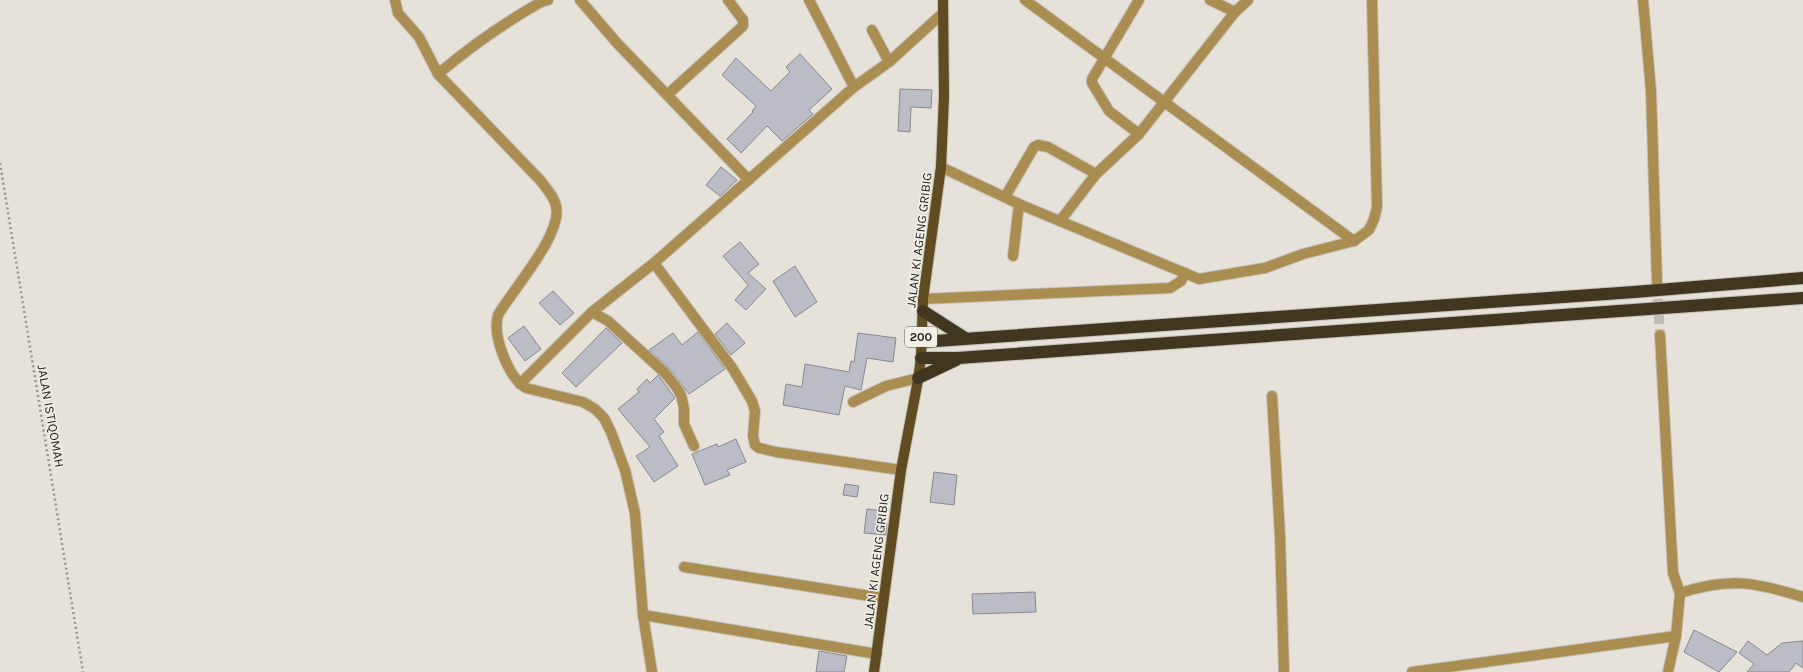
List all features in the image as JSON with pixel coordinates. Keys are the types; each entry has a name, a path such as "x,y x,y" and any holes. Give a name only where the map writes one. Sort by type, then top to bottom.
{"highway":[{"path":"921,342 1803,278"},
{"path":"921,358 958,358 1803,298"},
{"path":"923,305 965,338"},
{"path":"918,378 958,358"}],"main road":[{"name":"JALAN KI AGENG GRIBIG","path":"874,672 901,470 921,358 923,305 941,167 944,96 942,0"}],"street":[{"path":"395,0 398,13 419,37 438,74 540,180 554,199 557,207 556,221 553,231 502,307 496,321 497,338 502,353 520,384 526,388 582,402 595,409 604,418 625,470 635,513 643,615 652,672"},
{"path":"438,74 470,47 541,2 548,0"},
{"path":"580,0 598,22 749,180"},
{"path":"667,95 743,26 743,20 728,0"},
{"path":"808,0 854,87"},
{"path":"1025,0 1243,158 1354,241"},
{"path":"1139,0 1103,58 1092,79 1092,83 1109,111 1139,134"},
{"path":"1210,0 1235,12"},
{"path":"1060,221 1096,174 1139,134 1235,12 1248,0"},
{"path":"941,167 1019,204 1199,279 1207,279 1265,268 1303,254 1354,241 1369,230 1377,207 1372,0"},
{"path":"1644,0 1650,91 1657,282"},
{"path":"520,384 592,312 654,263 854,87 889,62 943,13"},
{"path":"872,30 889,62"},
{"path":"1004,197 1034,147 1038,145 1048,147 1096,174"},
{"path":"1013,256 1019,204"},
{"path":"654,263 732,370 752,401 755,411 754,439 757,447 776,452 901,470"},
{"path":"923,305 1170,288 1181,281 1186,273"},
{"path":"592,312 608,321 665,373 677,388 681,394 684,408 684,424 694,446"},
{"path":"1660,335 1673,573 1680,593 1676,636 1668,672"},
{"path":"853,402 886,386 918,378"},
{"path":"1272,396 1280,536 1284,672"},
{"path":"684,567 883,598"},
{"path":"1680,593 1726,582 1758,585 1803,597"},
{"path":"643,615 877,654"},
{"path":"1412,672 1676,636"}],"path":[{"name":"JALAN ISTIQOMAH","path":"0,163 83,672"}],"building":[{"path":"800,54 832,89 809,110 813,114 782,141 767,126 741,153 727,139 753,112 752,111 756,106 722,75 736,58 771,91 790,72 786,67"},
{"path":"900,89 932,90 931,108 911,107 910,132 898,131"},
{"path":"721,167 737,180 720,196 706,185"},
{"path":"740,242 759,264 748,273 766,289 746,310 735,300 748,285 723,256"},
{"path":"795,266 817,302 795,317 773,281"},
{"path":"553,291 574,313 560,325 539,303"},
{"path":"727,323 745,343 731,355 715,334"},
{"path":"524,326 541,349 525,361 508,338"},
{"path":"606,328 622,343 576,387 562,373"},
{"path":"698,332 725,369 689,394 670,369 649,350 673,333 682,345"},
{"path":"858,333 896,338 893,362 867,358 861,390 845,386 839,415 783,405 786,384 802,387 805,364 849,372 851,361 854,362"},
{"path":"658,375 675,398 654,419 664,432 659,436 678,466 654,482 636,456 650,447 618,409 639,392 637,389 647,379 650,383"},
{"path":"736,439 746,462 727,470 730,475 705,485 692,454 717,444 718,447"},
{"path":"934,472 957,475 954,505 930,502"},
{"path":"845,484 859,486 857,497 843,495"},
{"path":"867,509 884,511 882,522 887,523 886,535 864,533"},
{"path":"1035,592 1036,612 973,614 972,594"},
{"path":"1694,630 1737,652 1719,672 1684,652"},
{"path":"1748,641 1767,655 1782,643 1803,641 1803,668 1796,663 1789,672 1747,672 1754,664 1739,653"},
{"path":"819,651 847,656 844,672 816,672"}],"tunnel":[{"path":"1657,284 1660,335"}]}
